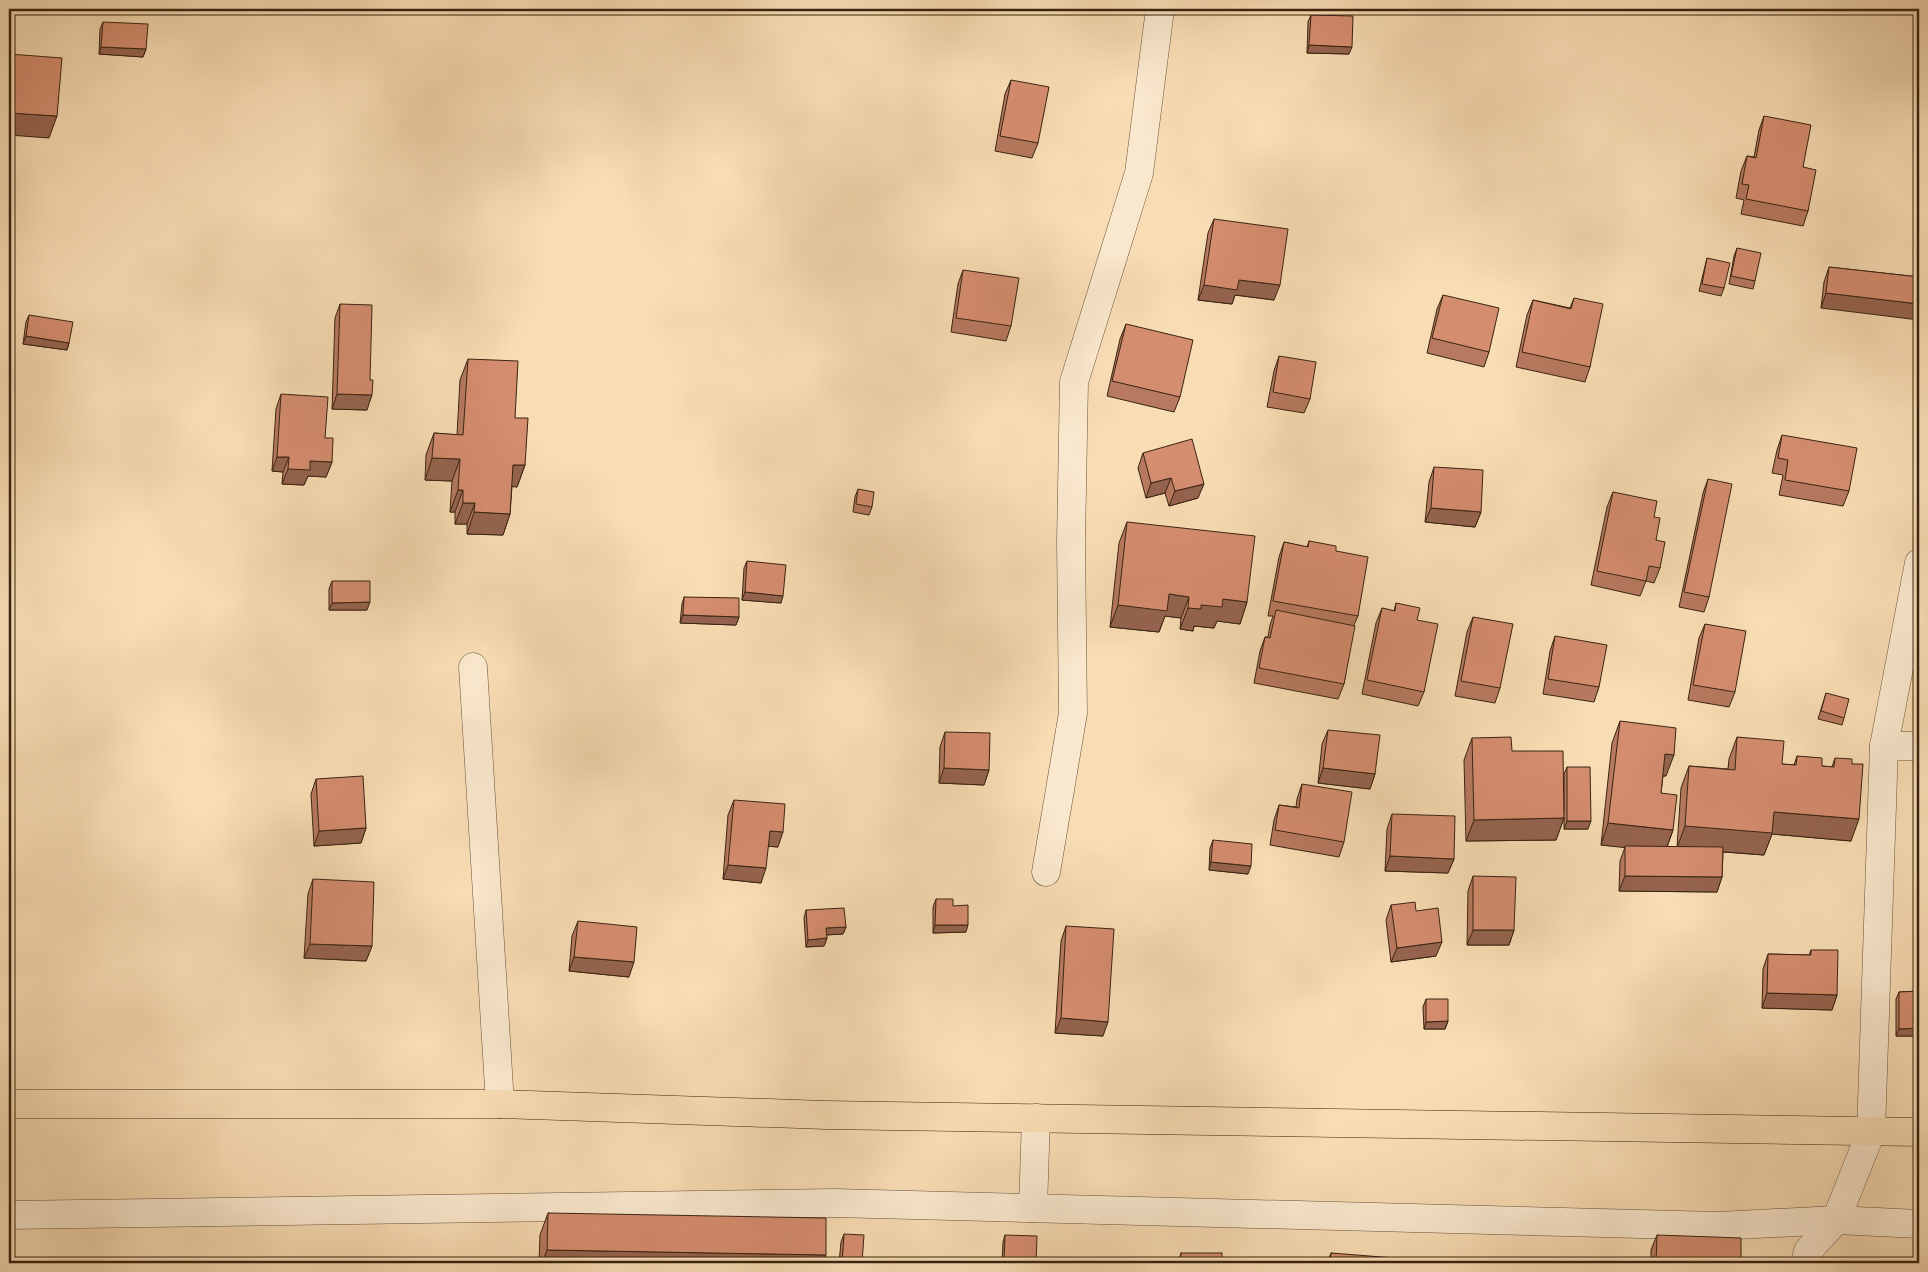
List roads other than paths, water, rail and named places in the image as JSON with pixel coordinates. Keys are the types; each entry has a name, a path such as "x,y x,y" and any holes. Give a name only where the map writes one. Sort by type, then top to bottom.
{"main road":[{"path":"9,1104 500,1104 816,1115 1919,1132"}],"street":[{"path":"1046,872 1073,713 1071,542 1074,382 1139,172 1160,9"},
{"path":"1805,1263 1808,1252 1836,1220 1871,1132 1884,746 1919,563"},
{"path":"473,667 500,1104"},
{"path":"1884,746 1919,746"},
{"path":"1033,1208 1036,1118"},
{"path":"9,1215 835,1203 1718,1226 1836,1220 1919,1224"}]}
